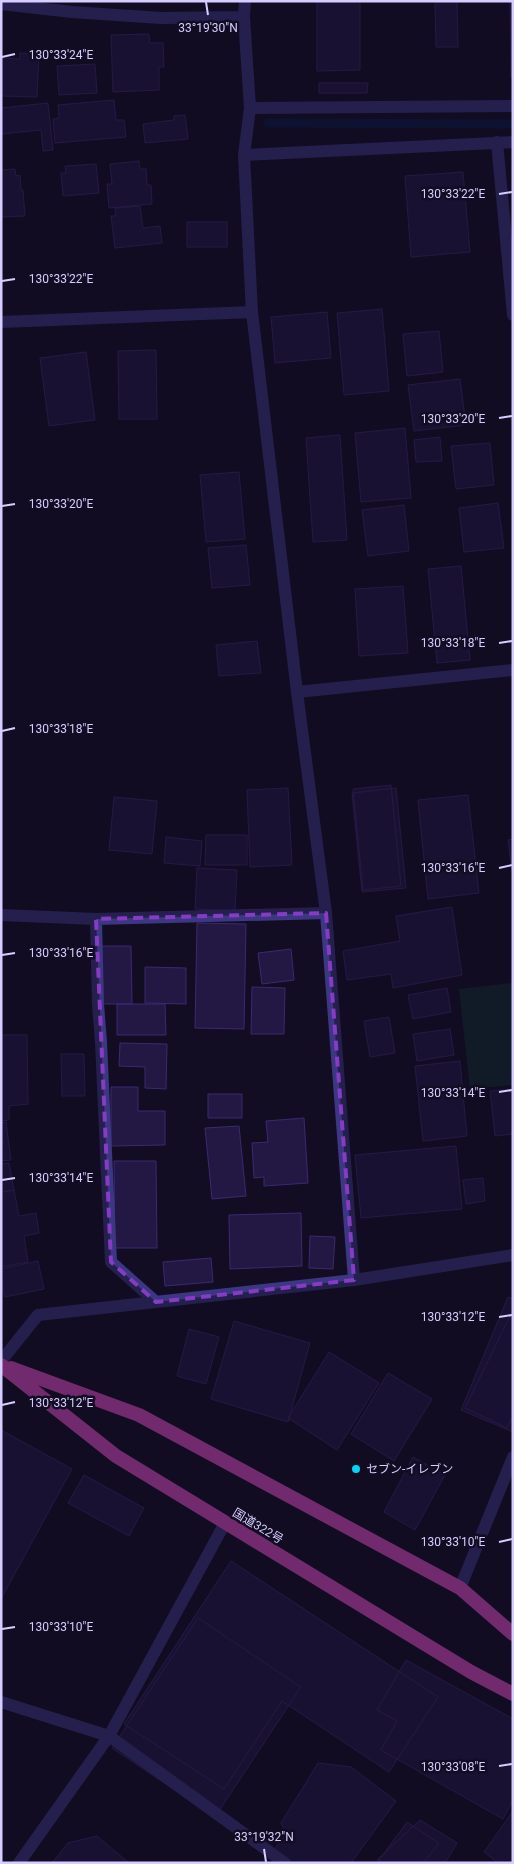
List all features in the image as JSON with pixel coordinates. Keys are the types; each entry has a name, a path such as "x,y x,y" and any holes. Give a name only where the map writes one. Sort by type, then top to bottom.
{"highway":[{"name":"国道322号","path":"1,1363 116,1456 472,1672 513,1694"},
{"path":"1,1363 139,1415 460,1588 513,1634"}],"street":[{"path":"245,1 244,17 250,108 244,155 252,312 297,692 326,913 354,1280"},
{"path":"1,4 72,12 161,18 244,17"},
{"path":"250,108 513,106"},
{"path":"497,142 513,315"},
{"path":"244,155 513,142"},
{"path":"1,322 252,312"},
{"path":"297,692 513,670"},
{"path":"1,916 96,919 326,913"},
{"path":"96,919 98,1004 111,1262 156,1302"},
{"path":"1,1363 38,1316 354,1280 513,1256"},
{"path":"460,1588 513,1457"},
{"path":"19,1863 109,1736 225,1523"},
{"path":"1,1702 109,1736 285,1863"}],"highlighted area":[{"path":"326,913 354,1280 156,1302 111,1262 96,919"}],"green space":[{"path":"513,983 513,1085 470,1089 459,989"}],"building":[{"path":"317,1 360,1 360,70 317,71"},
{"path":"435,1 457,1 458,47 436,47"},
{"path":"510,1 513,1 513,77 511,77"},
{"path":"149,34 150,43 163,43 164,67 159,67 159,90 113,92 111,35"},
{"path":"20,53 39,54 37,97 1,96 1,58 20,59"},
{"path":"95,64 97,93 59,95 57,66"},
{"path":"319,83 368,83 367,93 319,93"},
{"path":"114,100 116,120 124,120 126,137 55,143 53,119 59,118 58,105"},
{"path":"48,103 53,150 43,151 41,130 1,134 1,108"},
{"path":"185,115 188,139 145,143 143,124 174,120 174,116"},
{"path":"139,161 140,169 146,169 147,185 151,185 152,204 109,208 107,184 112,184 110,164"},
{"path":"96,164 99,193 63,196 61,173 66,173 65,166"},
{"path":"15,169 16,176 20,175 25,216 1,217 1,170"},
{"path":"463,172 470,252 411,257 405,176"},
{"path":"140,206 143,228 160,226 162,243 115,248 111,216 116,216 115,208"},
{"path":"187,222 227,222 227,247 187,247"},
{"path":"382,309 389,391 344,395 337,313"},
{"path":"327,312 331,358 275,363 271,317"},
{"path":"439,331 443,372 407,376 403,334"},
{"path":"156,350 157,419 119,419 118,351"},
{"path":"86,352 95,420 49,426 40,358"},
{"path":"460,379 466,425 414,431 408,385"},
{"path":"405,428 411,498 361,502 355,433"},
{"path":"340,435 347,540 313,542 306,438"},
{"path":"440,437 442,461 416,462 414,440"},
{"path":"490,443 494,485 456,489 451,446"},
{"path":"239,472 245,539 206,542 200,475"},
{"path":"498,503 504,548 464,552 459,508"},
{"path":"404,505 409,551 368,556 362,510"},
{"path":"246,545 250,585 212,588 208,548"},
{"path":"461,566 470,660 437,663 428,569"},
{"path":"403,586 408,653 359,656 355,589"},
{"path":"257,641 261,673 219,676 216,645"},
{"path":"391,785 401,886 363,890 353,789"},
{"path":"288,788 292,865 250,867 247,790"},
{"path":"396,788 406,888 362,892 352,793"},
{"path":"468,795 479,893 428,899 418,800"},
{"path":"114,797 157,801 152,854 109,850"},
{"path":"206,835 247,835 247,865 205,865"},
{"path":"166,837 202,841 200,866 164,863"},
{"path":"513,839 513,878 508,840"},
{"path":"197,868 237,870 235,911 195,909"},
{"path":"452,907 462,975 393,988 391,974 347,980 343,951 400,941 396,916"},
{"path":"197,923 246,924 244,1029 195,1028"},
{"path":"97,946 131,946 132,1004 98,1004"},
{"path":"291,949 294,980 262,984 258,953"},
{"path":"145,967 186,968 186,1004 145,1003"},
{"path":"252,987 285,988 284,1034 251,1034"},
{"path":"447,988 451,1012 413,1019 408,995"},
{"path":"117,1004 165,1004 166,1035 117,1035"},
{"path":"389,1017 395,1053 370,1057 364,1021"},
{"path":"450,1029 454,1055 417,1061 413,1034"},
{"path":"1,1035 27,1035 28,1104 9,1106 9,1120 1,1121"},
{"path":"120,1043 167,1044 166,1089 145,1088 145,1067 119,1066"},
{"path":"61,1054 84,1054 85,1096 62,1096"},
{"path":"460,1061 467,1136 423,1141 415,1066"},
{"path":"111,1087 138,1087 138,1111 165,1111 165,1145 111,1146"},
{"path":"513,1089 513,1134 495,1136 490,1091"},
{"path":"208,1094 242,1094 242,1118 208,1118"},
{"path":"304,1118 308,1183 264,1186 264,1177 254,1178 252,1143 268,1142 266,1121"},
{"path":"6,1122 11,1160 1,1161 1,1123"},
{"path":"239,1126 246,1196 212,1199 205,1128"},
{"path":"456,1146 462,1209 361,1218 355,1155"},
{"path":"114,1161 156,1161 157,1248 115,1248"},
{"path":"9,1163 14,1190 1,1192 1,1164"},
{"path":"483,1178 485,1201 466,1204 463,1180"},
{"path":"14,1190 19,1216 36,1213 39,1233 24,1236 28,1262 1,1267 1,1192"},
{"path":"301,1213 302,1266 230,1269 229,1215"},
{"path":"310,1236 335,1237 333,1269 309,1268"},
{"path":"211,1258 213,1282 165,1286 163,1262"},
{"path":"38,1261 44,1289 5,1297 1,1280 1,1269"},
{"path":"508,1297 513,1299 513,1432 461,1410"},
{"path":"513,1310 513,1416 507,1428 465,1408"},
{"path":"234,1321 310,1343 288,1422 211,1399"},
{"path":"189,1329 219,1337 206,1384 177,1376"},
{"path":"329,1352 379,1383 337,1450 288,1418"},
{"path":"388,1373 432,1399 394,1461 351,1434"},
{"path":"1,1430 72,1469 1,1599"},
{"path":"413,1457 445,1475 415,1530 384,1512"},
{"path":"84,1475 144,1508 129,1536 68,1503"},
{"path":"231,1561 438,1697 389,1772 282,1701 224,1789 124,1724"},
{"path":"198,1618 301,1687 215,1817 112,1748"},
{"path":"406,1660 513,1719 513,1800 503,1819 381,1750 397,1721 377,1710"},
{"path":"318,1763 351,1767 396,1801 351,1863 290,1863 274,1850 286,1834 281,1823"},
{"path":"513,1811 513,1863 498,1863 484,1852"},
{"path":"420,1820 457,1843 445,1863 380,1863 377,1860"},
{"path":"407,1822 439,1843 423,1863 382,1863 379,1860"},
{"path":"97,1836 129,1863 52,1863 68,1843"}],"waterway":[{"path":"268,123 513,124"}],"place":[{"name":"セブン-イレブン","path":"356,1469"}]}
